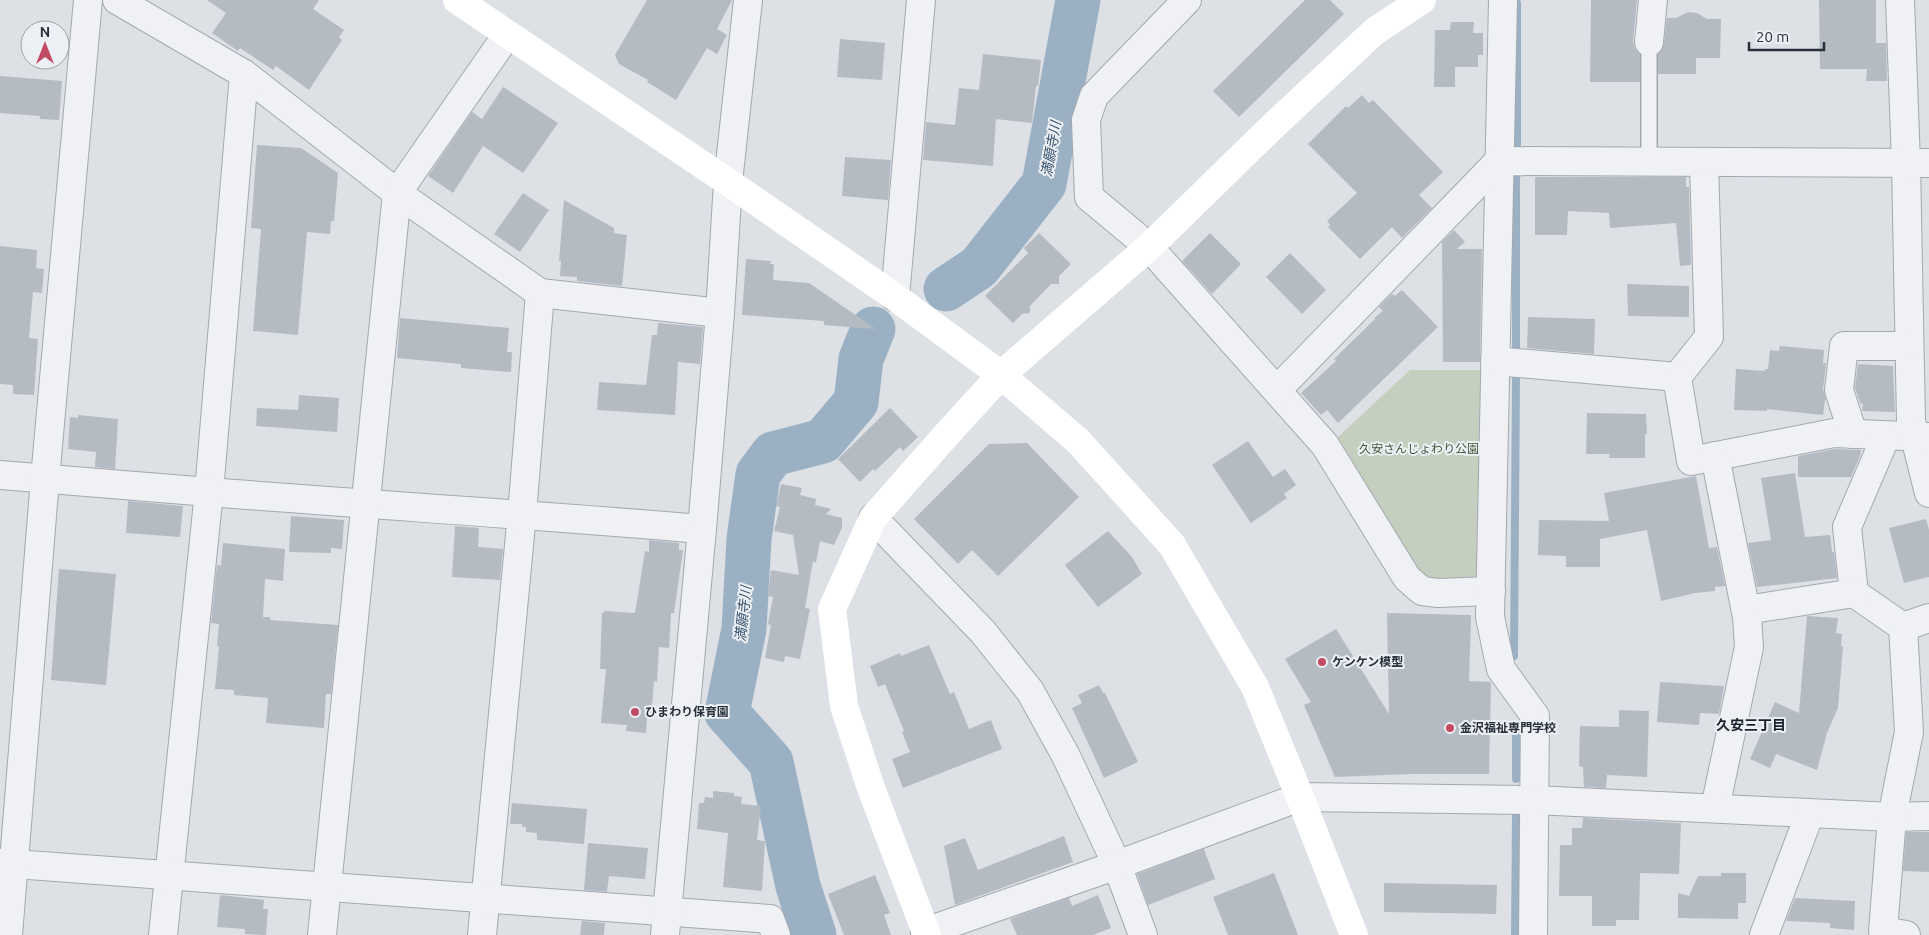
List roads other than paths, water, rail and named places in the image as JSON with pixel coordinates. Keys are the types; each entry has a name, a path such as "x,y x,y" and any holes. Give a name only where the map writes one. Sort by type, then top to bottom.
{"street":[{"path":"8,935 6,863 45,479 88,0"},
{"path":"117,0 244,74 397,194 540,293 720,313"},
{"path":"457,0 895,296 1001,375 1078,441 1172,545 1255,687 1354,935"},
{"path":"666,923 702,529 720,313 728,182 748,0"},
{"path":"895,296 921,0"},
{"path":"1187,0 1094,96 1086,120 1089,197 1149,247 1325,445 1407,578 1422,591 1438,593 1491,591"},
{"path":"1422,0 1375,31 1273,126 1149,247 1001,375 873,518 832,610 844,706 871,788 926,933 1300,797 1534,800 1892,817 1929,816"},
{"path":"1503,0 1490,617 1501,668 1535,716 1533,935"},
{"path":"1650,42 1653,0"},
{"path":"1900,0 1917,163 1909,346 1911,421 1922,437 1929,493"},
{"path":"322,935 397,194 507,35"},
{"path":"163,935 209,492 244,74"},
{"path":"1277,390 1499,161 1917,163"},
{"path":"1704,162 1709,337 1677,377 1691,461 1834,433 1922,437"},
{"path":"482,935 522,514 540,293"},
{"path":"1853,434 1839,390 1844,346 1909,346"},
{"path":"1495,361 1677,377"},
{"path":"1854,593 1847,527 1886,436"},
{"path":"1715,456 1746,610 1749,647 1715,808"},
{"path":"0,475 702,529"},
{"path":"873,518 984,632 1030,691 1066,756 1117,865 1143,935"},
{"path":"1746,610 1854,593 1903,628 1919,733 1892,817 1883,931 1906,935"},
{"path":"1903,628 1929,618"},
{"path":"1764,935 1810,813"},
{"path":"6,863 486,898 666,923 770,919 776,935"}],"lane":[{"path":"1649,162 1650,42"}],"waterway":[{"name":"満願寺川","path":"946,289 979,267 1044,184 1078,0"},
{"path":"1517,3 1517,144"},
{"path":"1516,172 1516,355"},
{"name":"満願寺川","path":"814,935 798,886 771,762 727,713 744,629 749,539 758,474 773,454 823,441 856,402 861,359 873,329"},
{"path":"1514,656 1516,378"},
{"path":"1516,733 1516,779"},
{"path":"1515,935 1516,816"}],"place":[{"name":"ケンケン模型","path":"1322,662"},
{"name":"ひまわり保育園","path":"635,712"},
{"name":"金沢福祉専門学校","path":"1450,728"}],"district":[{"name":"久安三丁目","path":"1751,725"}],"park label":[{"name":"久安さんじょわり公園","path":"1419,449"}]}
